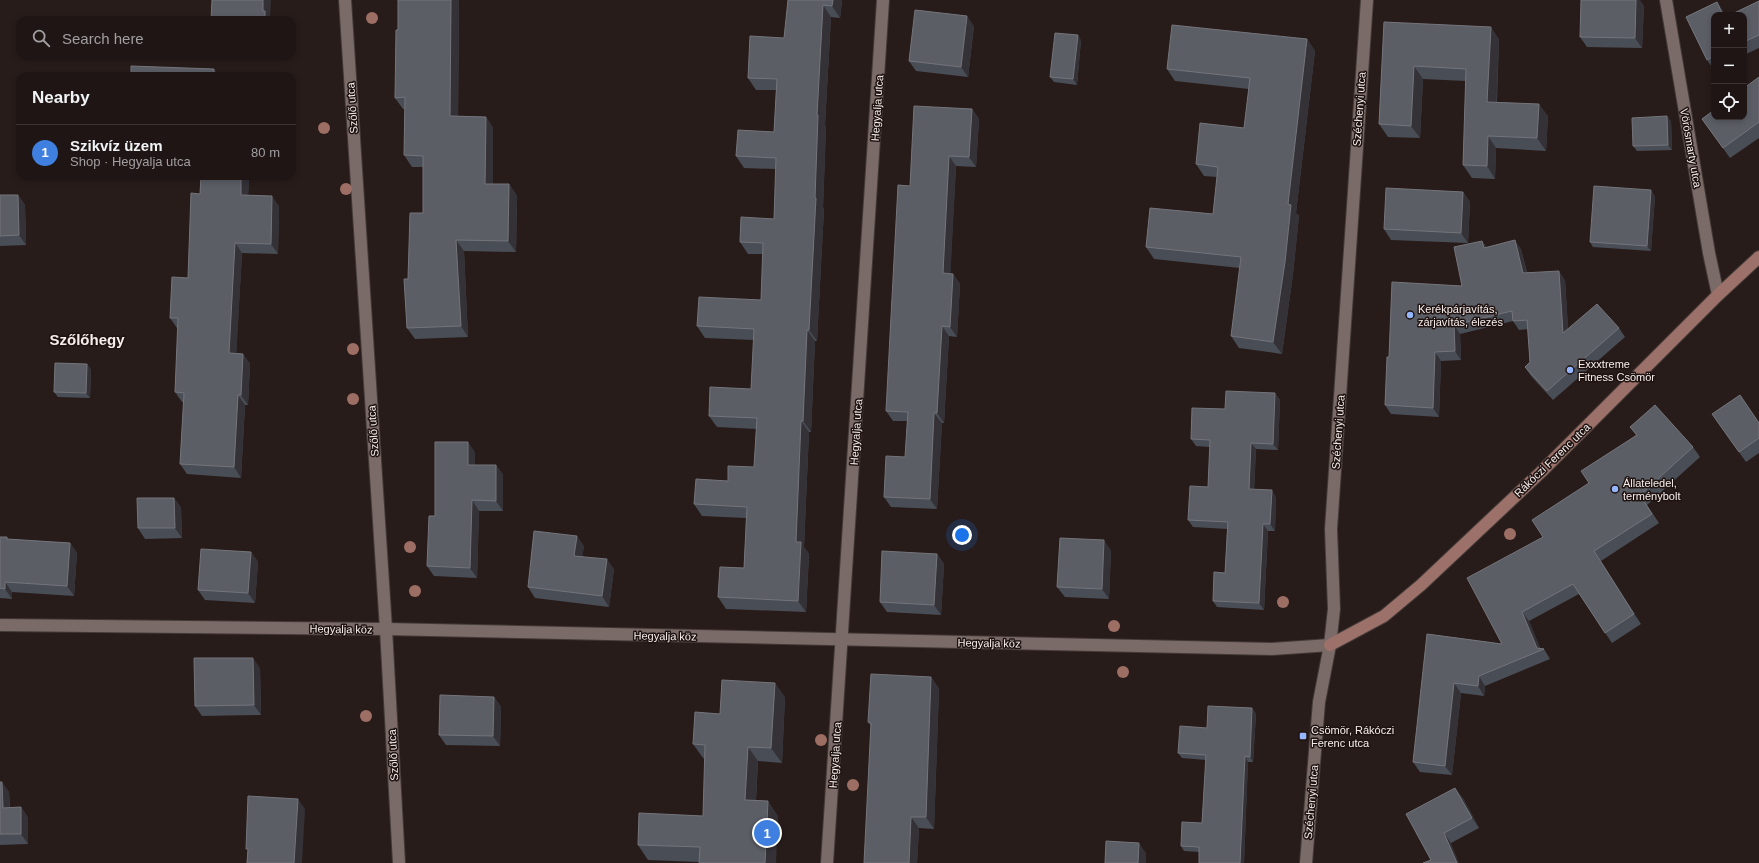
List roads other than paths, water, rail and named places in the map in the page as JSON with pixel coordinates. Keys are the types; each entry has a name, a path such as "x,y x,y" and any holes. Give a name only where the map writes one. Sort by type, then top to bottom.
{"street":[{"name":"Szőlő utca","path":"345,0 386,629 399,863"},
{"name":"Hegyalja utca","path":"827,863 843,640 883,0"},
{"name":"Széchenyi utca","path":"1306,863 1320,702 1330,645 1334,609 1331,529 1366,0"},
{"name":"Vörösmarty utca","path":"1666,0 1709,253 1718,295"},
{"name":"Rákóczi Ferenc utca","path":"1330,645 1384,616 1421,585 1541,472 1718,295 1759,257"},
{"name":"Hegyalja köz","path":"0,625 386,629 1272,649 1330,645"}],"place":[{"name":"Kerékpárjavítás, zárjavítás, élezés","path":"1410,315"},
{"name":"Exxxtreme Fitness Csömör","path":"1570,370"},
{"name":"Állateledel, terménybolt","path":"1615,489"},
{"name":"Csömör, Rákóczi Ferenc utca","path":"1303,736"},
{"name":"Szikvíz üzem","path":"767,833"}],"district":[{"name":"Szőlőhegy","path":"87,339"}]}
